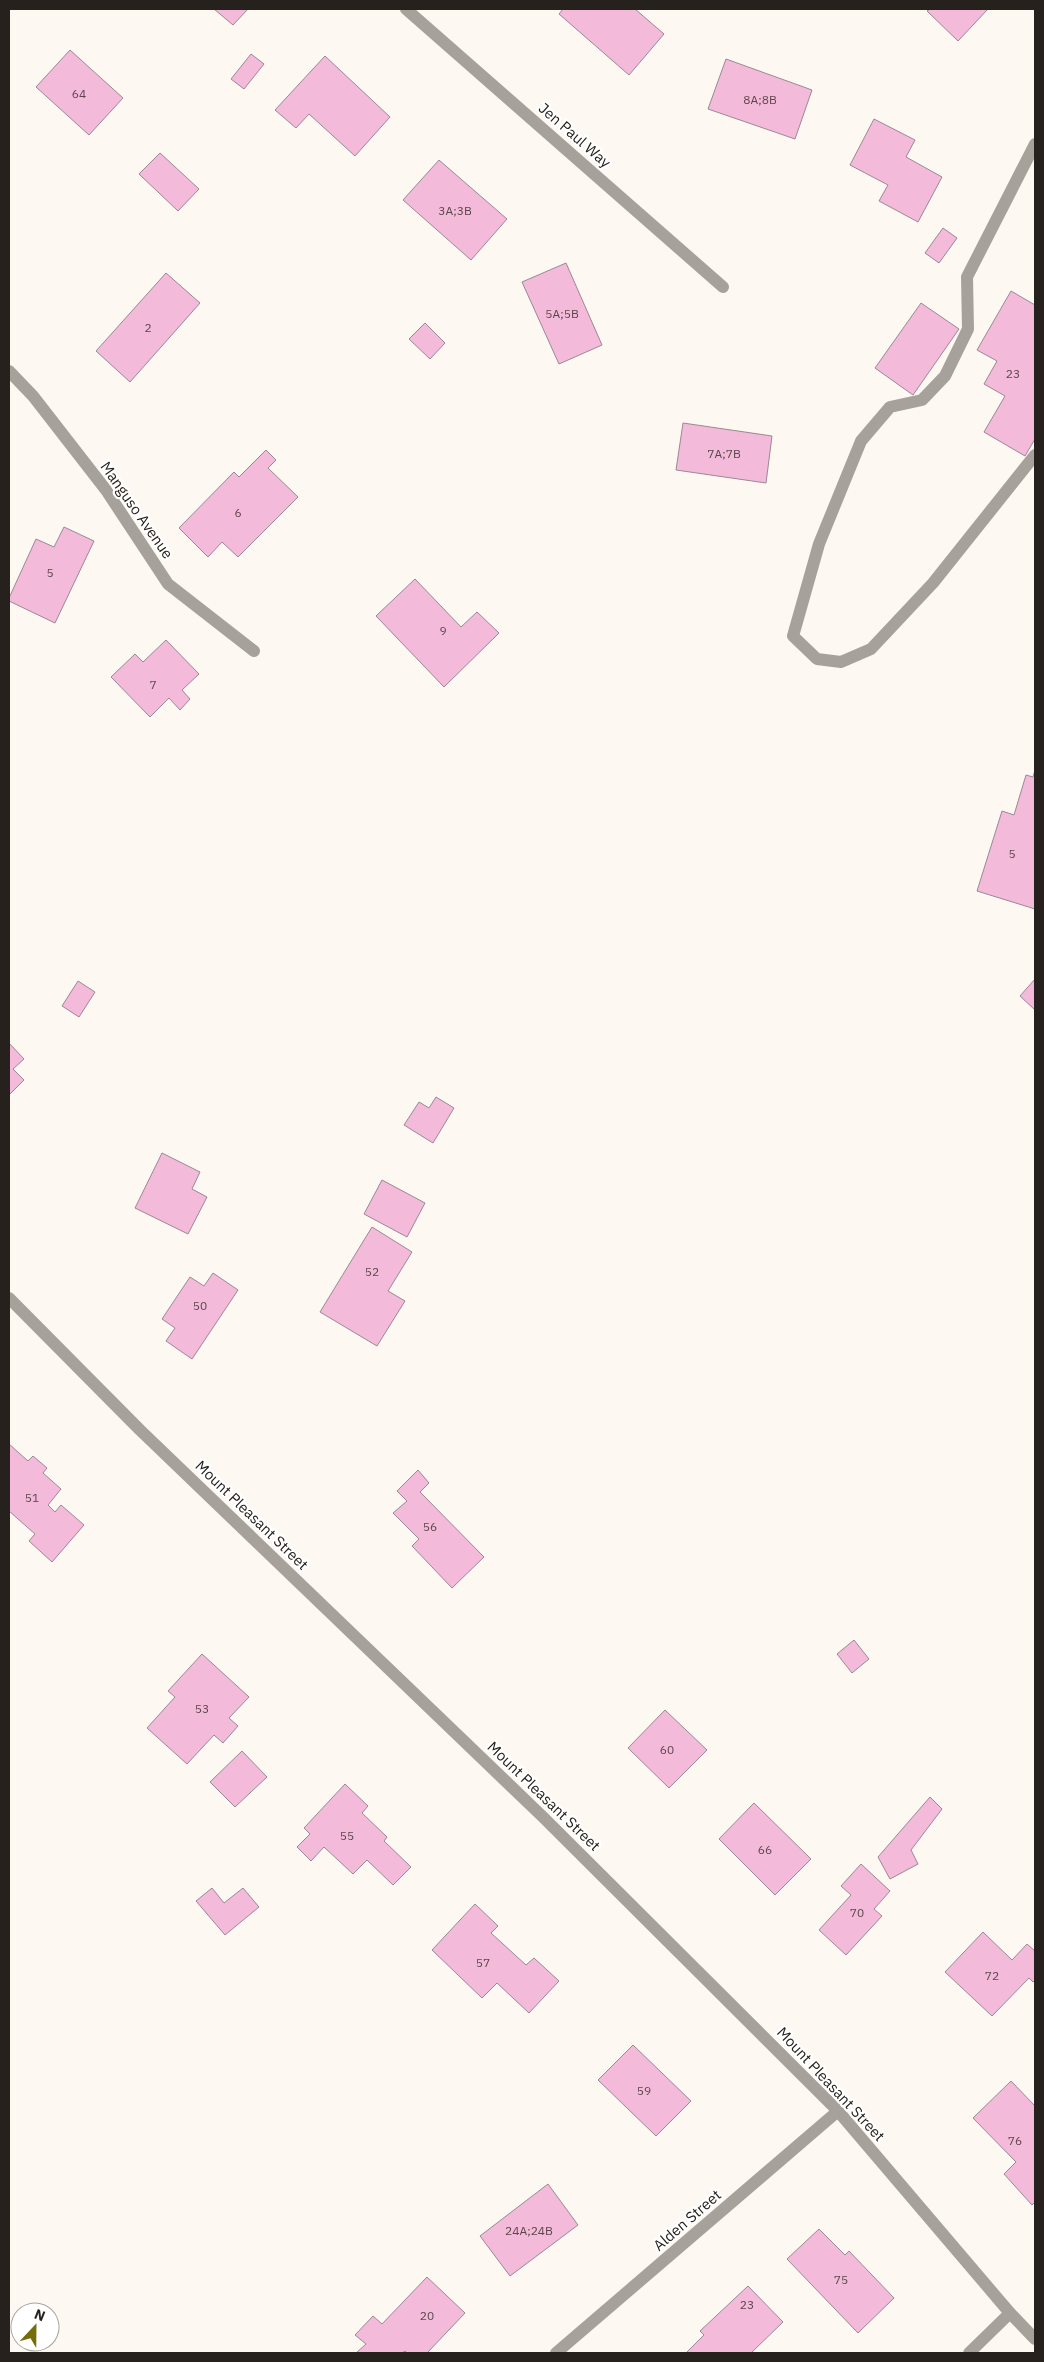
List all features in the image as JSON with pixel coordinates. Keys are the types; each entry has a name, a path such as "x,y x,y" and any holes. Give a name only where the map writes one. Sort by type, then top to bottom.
{"street":[{"name":"Jen Paul Way","path":"406,9 723,287"},
{"path":"1035,144 967,277 968,329 945,376 922,400 890,407 861,441 819,544 793,636 817,659 841,662 872,649 932,583 1035,455"},
{"name":"Manguso Avenue","path":"9,372 33,396 106,490 168,584 254,651"},
{"name":"Mount Pleasant Street","path":"9,1298 154,1443 544,1818 838,2111 1010,2313 1035,2339"},
{"name":"Alden Street","path":"556,2353 838,2111"},
{"path":"969,2353 1010,2313"}],"building":[{"path":"214,9 248,9 233,25"},
{"path":"563,9 635,9 664,34 629,75 559,14"},
{"path":"930,9 988,9 958,41 927,11"},
{"path":"70,50 123,98 89,135 36,87"},
{"path":"251,54 264,64 244,89 231,79"},
{"path":"325,56 390,117 355,156 309,114 296,128 275,110"},
{"path":"726,59 812,90 795,139 708,109"},
{"path":"874,119 915,140 906,157 942,177 918,222 879,201 888,185 850,165"},
{"path":"160,153 199,189 178,211 139,174"},
{"path":"439,160 507,219 471,260 403,200"},
{"path":"943,228 957,238 939,263 925,253"},
{"path":"566,263 602,345 559,364 522,282"},
{"path":"166,273 200,303 130,382 96,351"},
{"path":"1011,291 1035,305 1035,439 1025,456 984,432 1005,396 984,384 997,361 977,350"},
{"path":"921,303 959,329 913,395 875,368"},
{"path":"425,323 445,343 430,359 409,339"},
{"path":"683,423 772,436 766,483 676,470"},
{"path":"266,450 276,460 268,468 298,497 238,557 222,542 208,557 179,528 234,472 239,477"},
{"path":"64,527 94,541 55,623 9,601 9,598 36,539 54,547"},
{"path":"415,579 461,627 477,612 499,633 444,687 376,616"},
{"path":"166,640 199,674 182,690 190,699 180,710 169,698 150,717 111,677 135,654 143,662"},
{"path":"1035,770 1035,909 977,891 1002,811 1014,815 1026,775 1033,777"},
{"path":"1035,979 1035,1010 1020,996"},
{"path":"78,981 95,992 79,1017 62,1006"},
{"path":"9,1043 24,1059 13,1069 24,1080 9,1095"},
{"path":"436,1097 454,1108 433,1143 404,1125 419,1102 429,1108"},
{"path":"162,1153 200,1172 192,1189 207,1197 188,1234 135,1208"},
{"path":"382,1180 425,1203 407,1237 364,1214"},
{"path":"372,1227 412,1252 388,1291 405,1301 377,1346 320,1312"},
{"path":"213,1273 238,1290 192,1359 166,1341 175,1328 162,1319 190,1277 204,1286"},
{"path":"9,1444 28,1461 33,1456 47,1468 43,1473 61,1489 48,1505 55,1512 61,1505 84,1525 52,1562 29,1541 35,1534 9,1511"},
{"path":"418,1470 429,1483 420,1492 484,1557 452,1588 412,1546 419,1539 393,1513 407,1501 397,1491"},
{"path":"854,1640 869,1659 852,1673 837,1654"},
{"path":"202,1654 249,1697 229,1718 238,1726 223,1743 214,1735 187,1764 147,1728 175,1697 168,1691"},
{"path":"665,1710 707,1750 669,1788 628,1748"},
{"path":"242,1751 267,1777 235,1807 210,1782"},
{"path":"345,1784 368,1806 362,1813 387,1837 384,1841 411,1867 393,1885 367,1860 353,1874 324,1847 311,1861 297,1847 310,1834 304,1828"},
{"path":"930,1797 942,1809 911,1850 918,1864 890,1879 878,1857"},
{"path":"754,1803 811,1859 775,1895 719,1839"},
{"path":"861,1864 890,1891 874,1909 882,1916 846,1955 819,1930 851,1895 841,1886"},
{"path":"212,1888 224,1903 243,1888 259,1907 225,1935 196,1901"},
{"path":"475,1904 498,1926 491,1933 526,1965 534,1958 559,1981 529,2013 497,1983 482,1998 432,1950"},
{"path":"983,1932 1012,1960 1027,1944 1035,1951 1035,1980 1033,1982 1029,1978 992,2016 945,1972"},
{"path":"633,2045 691,2101 656,2136 598,2080"},
{"path":"1011,2081 1035,2106 1035,2202 1032,2205 1004,2174 1016,2162 973,2118"},
{"path":"548,2184 578,2225 510,2276 480,2236"},
{"path":"819,2229 845,2255 849,2251 894,2298 858,2333 787,2259"},
{"path":"427,2277 465,2313 427,2353 407,2353 405,2351 402,2353 356,2353 366,2344 355,2335 373,2316 382,2324"},
{"path":"748,2286 783,2322 751,2353 686,2353 704,2335 700,2331"}]}
